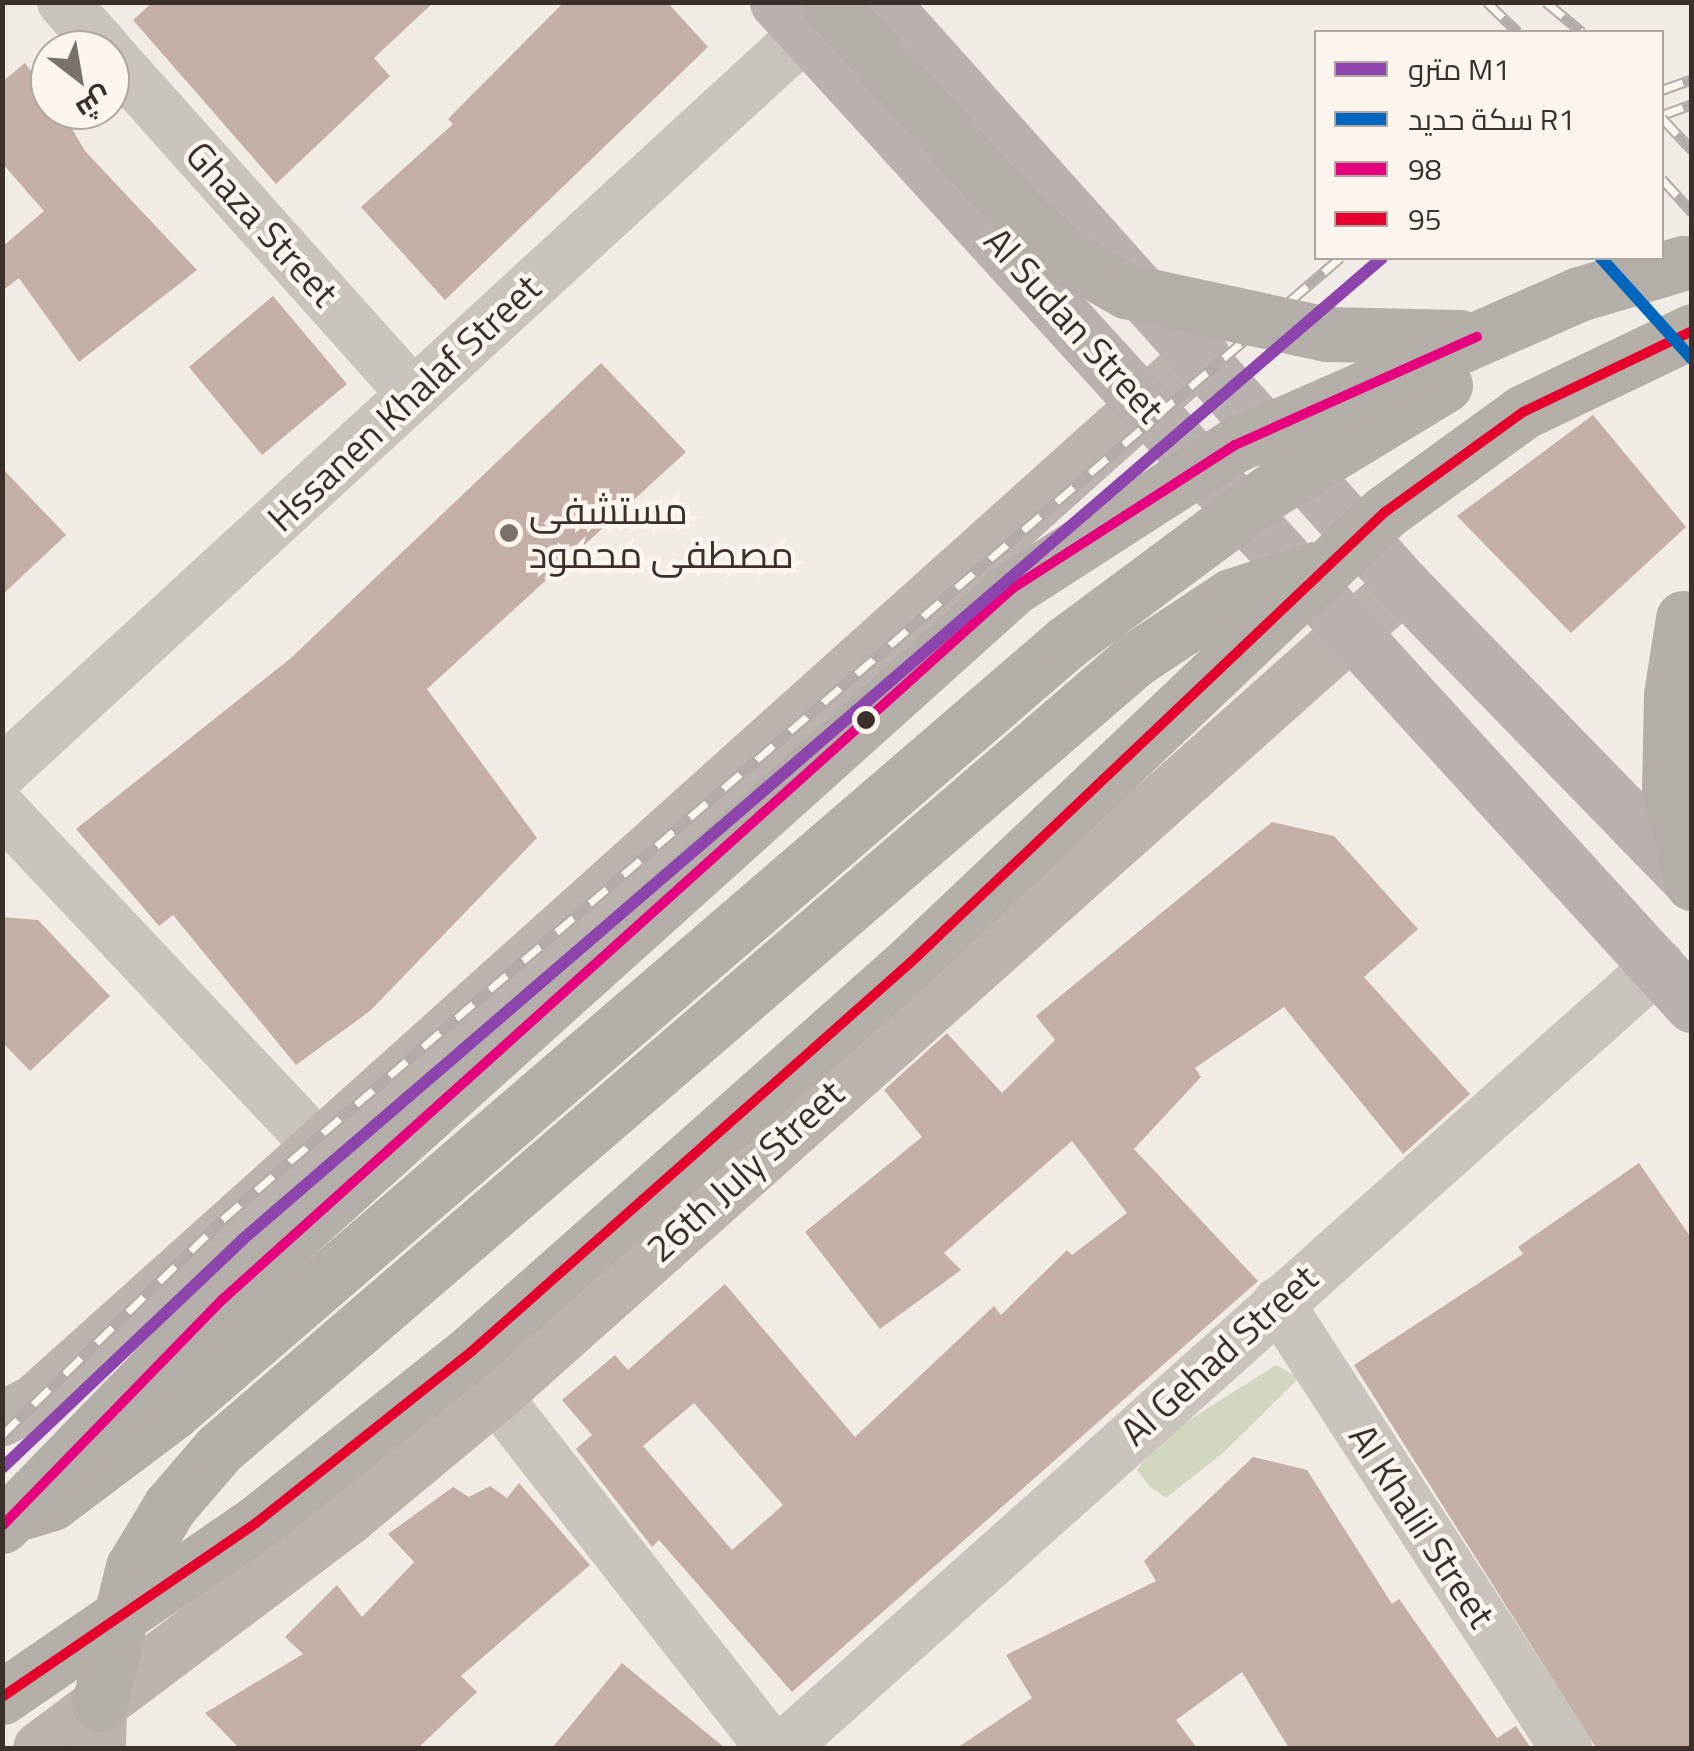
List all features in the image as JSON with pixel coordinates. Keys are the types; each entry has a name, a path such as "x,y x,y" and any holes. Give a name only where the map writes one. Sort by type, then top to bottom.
{"highway":[{"path":"803,13 1068,258 1126,291 1327,334 1478,337"},
{"path":"2,1522 223,1299 1014,588 1235,446 1580,294 1687,262"},
{"path":"2,1522 52,1503 113,1458 1177,556 1338,445 1687,262"},
{"path":"2,1697 240,1534 472,1351 910,962 1325,566 1467,445 1692,331"},
{"path":"98,1726 133,1567 170,1506 219,1449 1136,659 1231,596 1325,566"},
{"path":"1692,596 1670,695 1669,788 1692,883"}],"main road":[{"name":"Al Sudan Street","path":"881,2 1201,354 1403,585 1692,883"},
{"name":"Al Sudan Street","path":"803,13 1147,404 1675,985"},
{"path":"2,1418 34,1402 1201,354"},
{"name":"26th July Street","path":"40,1748 98,1726 495,1395 1403,585"}],"street":[{"name":"Ghaza Street","path":"64,2 89,30"},
{"name":"Hssanen Khalaf Street","path":"2,772 413,394 803,13"},
{"name":"Ghaza Street","path":"130,77 413,394"},
{"path":"2,810 318,1144"},
{"name":"Al Gehad Street","path":"783,1748 1278,1303 1675,985"},
{"name":"Al Khalil Street","path":"1278,1303 1566,1748"},
{"path":"495,1395 772,1748"}],"green space":[{"path":"1276,1365 1299,1378 1224,1452 1166,1498 1149,1486 1137,1470 1161,1438"}],"building":[{"path":"153,2 434,2 374,58 390,76 276,184 133,20"},
{"path":"564,2 667,2 708,47 445,300 361,207 453,124 448,119"},
{"path":"25,63 30,70 30,130 73,130 85,151 197,270 79,362 19,278 2,291 2,247 44,211 2,163 2,82"},
{"path":"273,296 347,384 262,455 189,367"},
{"path":"601,363 686,452 427,689 537,838 370,1011 296,1065 173,915 159,926 76,829 291,658"},
{"path":"1593,415 1686,527 1571,633 1457,516"},
{"path":"2,468 66,535 2,595"},
{"path":"1272,822 1334,836 1418,929 1364,977 1470,1094 1403,1154 1284,1007 1195,1068 1201,1077 1134,1149 1258,1281 792,1692 659,1540 652,1547 576,1449 592,1435 562,1400 615,1355 628,1370 725,1284 855,1437 994,1306 1001,1315 1067,1250 1072,1255 1127,1213 1072,1141 944,1253 961,1270 880,1329 805,1232 922,1137 884,1090 947,1033 1002,1093 1055,1040 1036,1016","holes":["694,1403 783,1505 732,1550 643,1446"]},
{"path":"2,917 38,920 110,996 30,1071 2,1042"},
{"path":"1639,1163 1692,1239 1692,1748 1596,1748 1354,1365 1523,1254 1518,1247"},
{"path":"1253,1457 1307,1470 1392,1604 1399,1599 1497,1738 1516,1726 1531,1748 1289,1748 1242,1672 1176,1720 1197,1748 957,1748 1032,1698 1006,1655 1156,1581 1144,1561"},
{"path":"519,1483 590,1565 461,1676 477,1692 418,1748 239,1748 205,1713 303,1654 285,1637 337,1585 362,1617 414,1562 388,1534 453,1487 469,1497 490,1486 507,1498"},
{"path":"622,1663 725,1748 552,1748"}],"railway":[{"path":"1487,2 1516,30"},
{"path":"1546,2 1580,30"},
{"path":"1664,89 1692,79"},
{"path":"1664,114 1692,104"},
{"path":"1664,120 1692,150"},
{"path":"1664,181 1692,212"},
{"path":"2,1435 223,1219 1338,260"},
{"path":"2,1468 243,1239 1380,260"}],"metro line":[{"name":"M1","path":"2,1468 243,1239 1380,260"}],"rail line":[{"name":"R1","path":"1603,260 1692,359"}],"transit line":[{"name":"95","path":"2,1697 256,1523 472,1351 910,963 1385,512 1523,412 1692,331"},
{"name":"98","path":"2,1526 223,1299 1013,588 1235,445 1477,337"}],"place":[{"name":"مستشفى مصطفى محمود","path":"509,533"}]}
